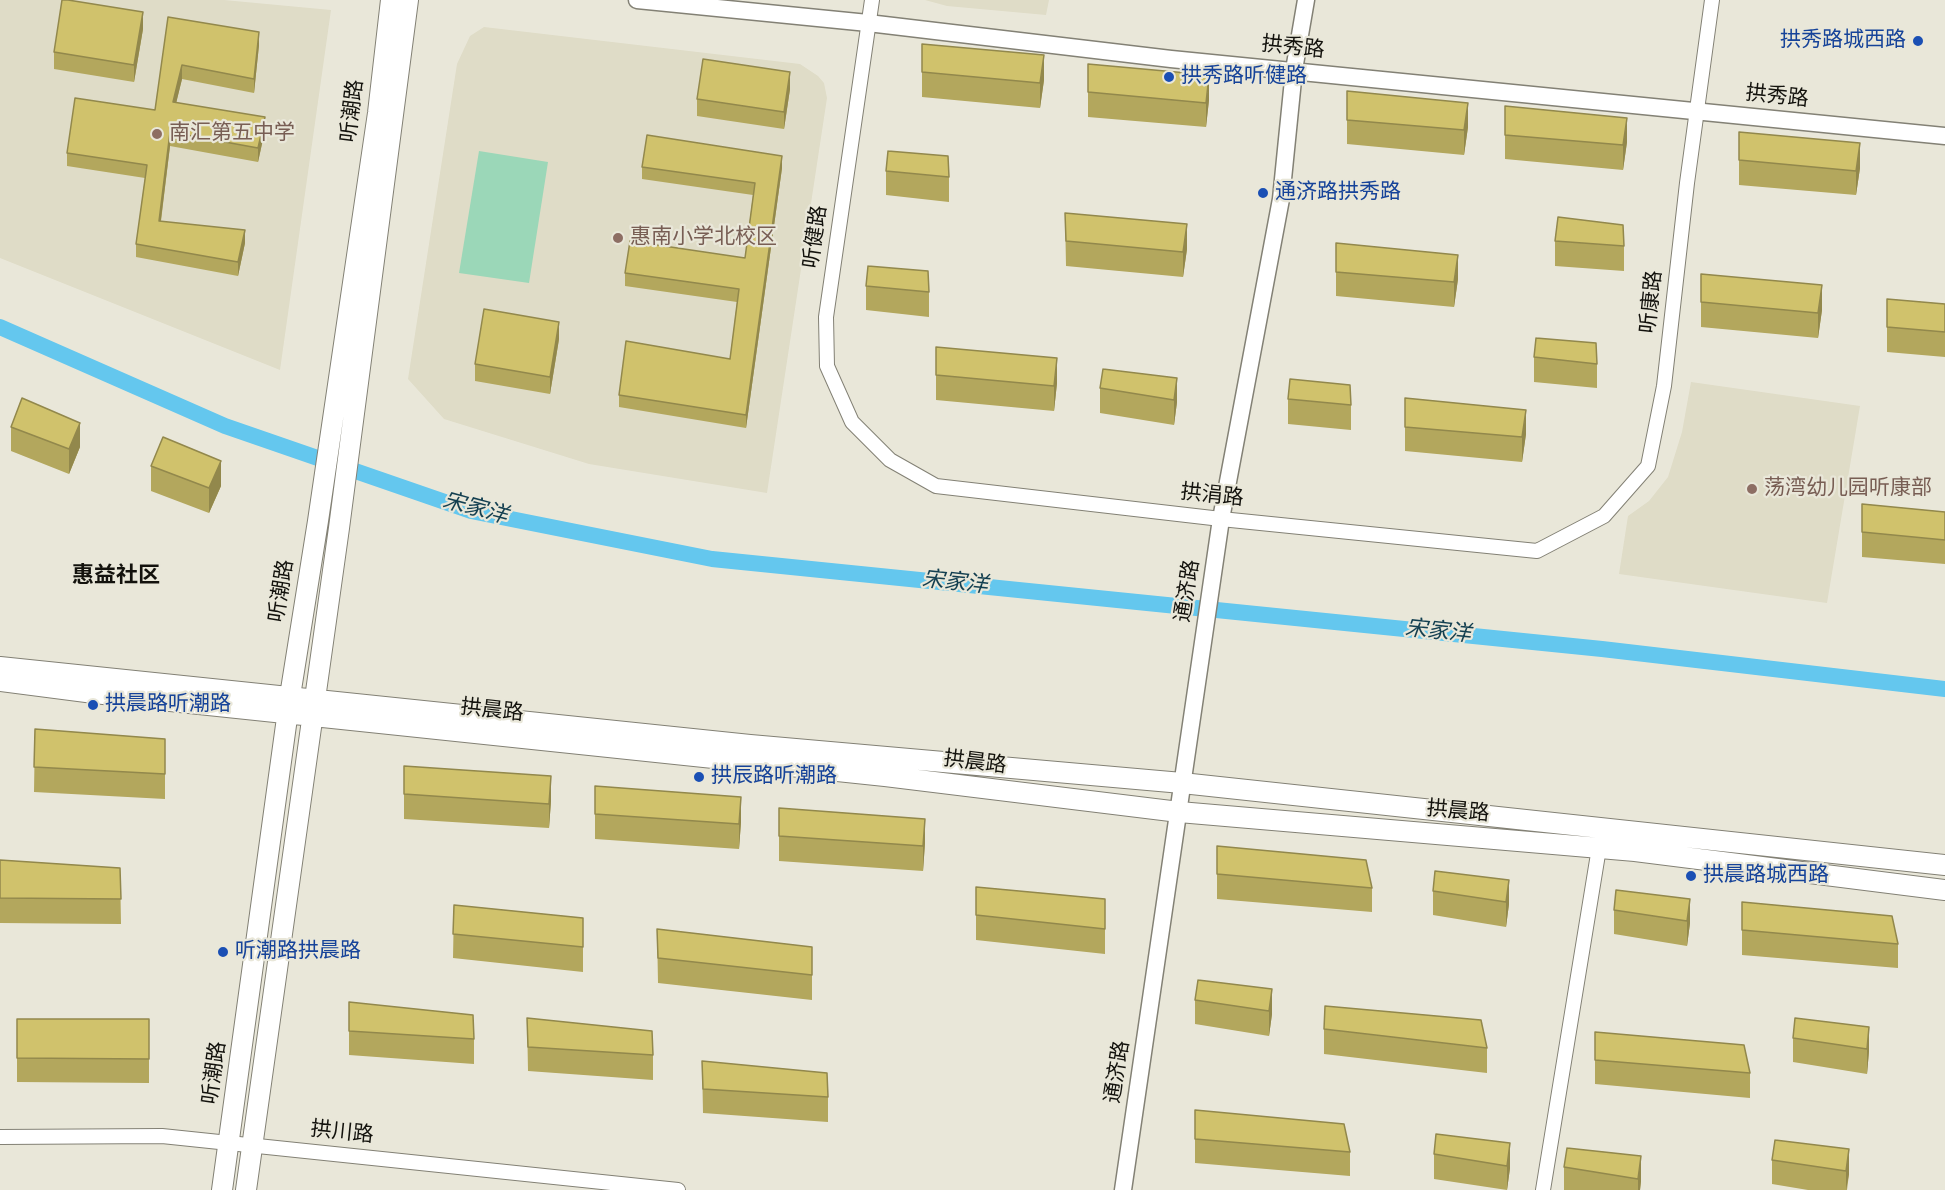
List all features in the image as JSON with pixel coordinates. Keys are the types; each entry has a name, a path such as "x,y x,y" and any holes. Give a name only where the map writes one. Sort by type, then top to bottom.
{"main road":[{"name":"听潮路","path":"222,1190 289,704 378,113 391,0"},
{"name":"听潮路","path":"246,1190 339,528 408,0"},
{"name":"拱晨路","path":"0,667 313,708 1179,812 1599,848 1945,890"},
{"name":"拱晨路","path":"0,681 94,693 289,704"},
{"name":"拱晨路","path":"313,708 1182,783 1945,865"}],"street":[{"name":"拱秀路","path":"637,0 868,23 1171,58 1945,136"},
{"name":"听健路","path":"872,0 826,317 827,366 852,422 890,460"},
{"name":"通济路","path":"1123,1190 1221,519 1274,248 1294,70 1305,0"},
{"name":"听康路","path":"1537,551 1604,516 1648,466 1664,386 1676,269 1712,0"},
{"name":"拱涓路","path":"890,460 936,486 1221,519 1537,551"},
{"path":"1543,1190 1599,848"},
{"name":"拱川路","path":"0,1137 162,1136 678,1190"}],"shaded area":[{"name":"南汇第五中学","path":"0,0 224,0 331,10 280,370 0,258"},
{"path":"925,0 1049,0 1046,15 947,6"},
{"name":"惠南小学北校区","path":"484,27 800,64 824,83 827,98 767,493 589,464 444,419 408,379 457,64 470,36"},
{"name":"荡湾幼儿园听康部","path":"1691,382 1860,406 1827,603 1619,574 1628,516 1649,501 1668,477 1682,432"}],"green space":[{"path":"479,151 548,162 529,283 459,273"}],"building":[{"path":"62,0 143,12 134,65 54,52"},
{"path":"168,17 259,32 254,79 182,65 173,102 265,117 258,148 170,132 159,221 245,230 238,262 136,244 147,165 67,153 75,98 155,110"},
{"path":"922,44 1044,55 1040,83 922,72"},
{"path":"703,59 790,72 784,112 697,99"},
{"path":"1088,64 1209,75 1206,103 1088,92"},
{"path":"1347,91 1468,103 1464,130 1347,120"},
{"path":"1505,106 1627,118 1623,145 1505,135"},
{"path":"1739,132 1860,143 1856,171 1739,160"},
{"path":"647,135 782,156 746,415 619,395 626,341 730,359 739,289 625,273 630,241 745,258 755,183 642,167"},
{"path":"888,151 948,156 949,177 886,171"},
{"path":"1065,213 1187,224 1183,252 1066,241"},
{"path":"1558,217 1623,225 1624,246 1555,241"},
{"path":"1336,243 1458,255 1454,282 1336,272"},
{"path":"868,266 928,271 929,292 866,286"},
{"path":"1701,274 1822,285 1818,313 1701,302"},
{"path":"1887,299 1945,304 1945,332 1887,327"},
{"path":"484,309 559,322 550,377 475,364"},
{"path":"1536,338 1596,343 1597,364 1534,357"},
{"path":"936,347 1057,358 1054,386 936,375"},
{"path":"1103,369 1177,378 1174,400 1100,388"},
{"path":"1290,379 1350,385 1351,405 1288,399"},
{"path":"22,398 80,423 69,449 11,427"},
{"path":"1405,398 1526,410 1522,437 1405,427"},
{"path":"163,437 221,461 209,488 151,466"},
{"path":"1862,504 1945,512 1945,540 1862,532"},
{"path":"35,729 165,739 165,774 34,767"},
{"path":"404,766 551,776 549,804 404,794"},
{"path":"595,786 741,797 739,824 595,814"},
{"path":"779,808 925,819 923,846 779,836"},
{"path":"1217,846 1366,860 1372,888 1217,874"},
{"path":"0,860 120,868 121,899 0,898"},
{"path":"1435,871 1509,880 1506,902 1433,891"},
{"path":"976,887 1105,899 1105,929 976,915"},
{"path":"1616,890 1690,899 1687,921 1614,910"},
{"path":"1742,902 1892,916 1898,944 1742,930"},
{"path":"454,905 583,918 583,947 453,934"},
{"path":"657,929 812,947 812,975 658,958"},
{"path":"1198,980 1272,989 1269,1011 1195,1000"},
{"path":"349,1002 473,1015 474,1039 349,1031"},
{"path":"1325,1006 1481,1020 1487,1048 1324,1029"},
{"path":"527,1018 652,1031 653,1055 528,1047"},
{"path":"1795,1018 1869,1027 1867,1049 1793,1038"},
{"path":"17,1019 149,1019 149,1059 17,1058"},
{"path":"1595,1032 1744,1045 1750,1073 1595,1060"},
{"path":"702,1061 827,1073 828,1097 703,1089"},
{"path":"1195,1110 1344,1124 1350,1152 1195,1139"},
{"path":"1436,1134 1510,1143 1507,1166 1434,1154"},
{"path":"1775,1140 1849,1149 1846,1171 1772,1160"},
{"path":"1567,1148 1641,1156 1638,1179 1564,1167"}],"waterway":[{"name":"宋家洋","path":"0,327 225,426 471,511 712,559 1602,649 1945,689"}],"place":[{"name":"拱秀路城西路","path":"1918,41"},
{"name":"拱秀路听健路","path":"1169,77"},
{"name":"南汇第五中学","path":"157,134"},
{"name":"通济路拱秀路","path":"1263,193"},
{"name":"惠南小学北校区","path":"618,238"},
{"name":"荡湾幼儿园听康部","path":"1752,489"},
{"name":"拱晨路听潮路","path":"93,705"},
{"name":"拱辰路听潮路","path":"699,777"},
{"name":"拱晨路城西路","path":"1691,876"},
{"name":"听潮路拱晨路","path":"223,952"}],"district":[{"name":"惠益社区","path":"116,576"}]}
